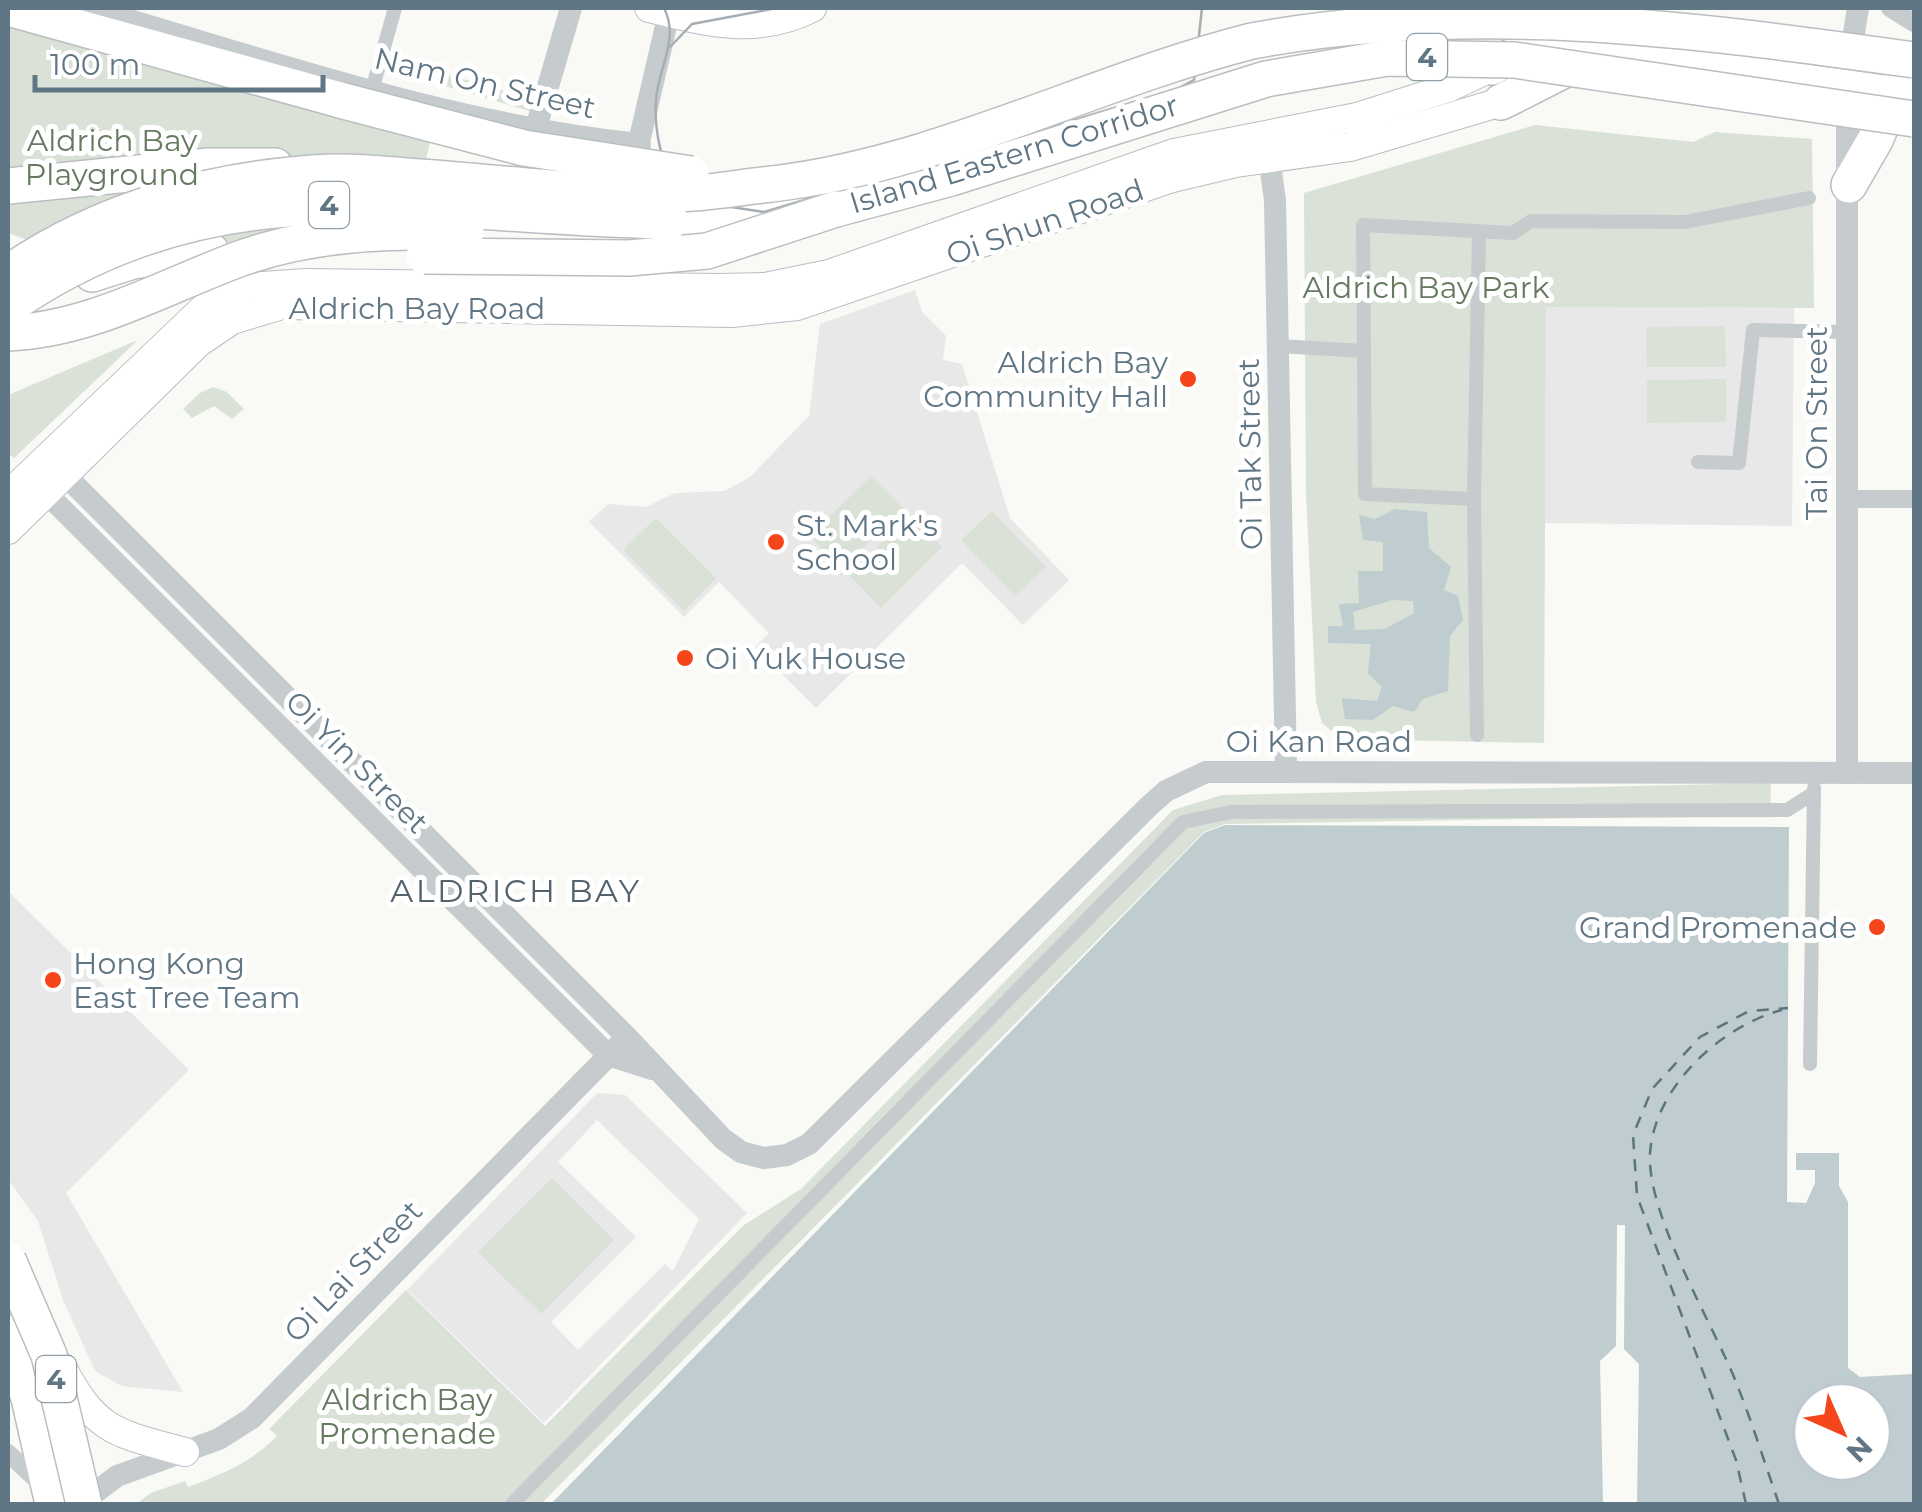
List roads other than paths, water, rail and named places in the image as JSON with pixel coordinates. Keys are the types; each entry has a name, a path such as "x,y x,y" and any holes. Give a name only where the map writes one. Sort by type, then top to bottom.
{"highway":[{"path":"8,8 45,14 356,95 554,154 780,183"},
{"name":"Island Eastern Corridor","path":"8,273 42,250 138,207 253,181 334,172 679,194 849,172 966,138 1252,42 1426,14 1503,11 1608,18 1909,86"},
{"path":"1492,67 1543,40 1594,30 1909,86 1848,185"},
{"path":"1501,102 1574,64 1606,58 1848,77"},
{"name":"Island Eastern Corridor","path":"8,307 79,262 142,236 259,209 361,204 671,221 836,208 952,178 1266,78 1356,60 1514,60 1909,86"},
{"path":"8,186 209,166 334,172"},
{"path":"8,318 81,278 133,261 211,251 629,258 707,251 836,208"},
{"path":"8,333 46,330 85,320 240,258 308,240 384,232 604,232 671,221"},
{"path":"8,262 40,277 81,278"},
{"name":"4","path":"8,1260 32,1310 59,1387 86,1503"},
{"name":"4","path":"8,1333 30,1398 44,1497"}],"main road":[{"path":"660,10 741,26 780,21 812,8"},
{"name":"Oi Shun Road","path":"1268,149 1492,67"},
{"name":"Oi Shun Road","path":"590,297 745,288 806,280 1174,153 1368,143 1501,102"},
{"name":"Aldrich Bay Road","path":"8,530 39,479 204,307 247,287 294,282 590,297"},
{"path":"8,1239 80,1402 103,1425 185,1452"},
{"path":"8,1363 44,1497"},
{"path":"62,1367 86,1503"}],"street":[{"name":"Nam On Street","path":"88,8 356,95 534,131 640,144"},
{"path":"356,95 395,8"},
{"path":"534,131 570,8"},
{"path":"1491,8 1492,67 1501,102"},
{"name":"Tai On Street","path":"1847,773 1848,77 1858,8"},
{"path":"1890,8 1914,23"},
{"path":"590,297 640,144 660,10"},
{"name":"Oi Tak Street","path":"1268,149 1278,346 1286,770"},
{"path":"1474,499 1364,494 1363,225 1514,233 1531,221 1685,222 1810,198"},
{"path":"1478,735 1474,499 1479,233"},
{"path":"1698,462 1739,463 1753,330 1847,332"},
{"path":"1278,346 1364,350"},
{"name":"Oi Yin Street","path":"39,479 627,1036 655,1070 732,1146 764,1158"},
{"name":"Oi Yin Street","path":"39,479 608,1056 655,1070"},
{"path":"1845,499 1914,499"},
{"name":"Oi Kan Road","path":"764,1158 798,1151 821,1134 1166,791 1206,772 1286,770 1816,783 1847,773"},
{"path":"1847,773 1914,773"},
{"path":"1810,1064 1816,783"},
{"path":"512,1504 1183,822 1231,812 1787,810 1816,783"},
{"name":"Oi Lai Street","path":"86,1503 132,1468 219,1439 268,1402 627,1036"},
{"path":"8,1453 44,1497"}],"tram line":[{"path":"664,8 670,31 656,110 658,139 669,177 718,205 764,212 1175,90 1194,80 1202,8"},
{"path":"670,47 692,24 777,8"}],"place":[{"name":"Aldrich Bay Community Hall","path":"1188,379"},
{"name":"St. Mark's School","path":"776,542"},
{"name":"Oi Yuk House","path":"685,658"},
{"name":"Grand Promenade","path":"1877,927"},
{"name":"Hong Kong East Tree Team","path":"53,980"}],"district":[{"name":"ALDRICH BAY","path":"516,890"}],"park label":[{"name":"Aldrich Bay Playground","path":"112,157"},
{"name":"Aldrich Bay Park","path":"1426,287"},
{"name":"Aldrich Bay Promenade","path":"407,1416"}]}
